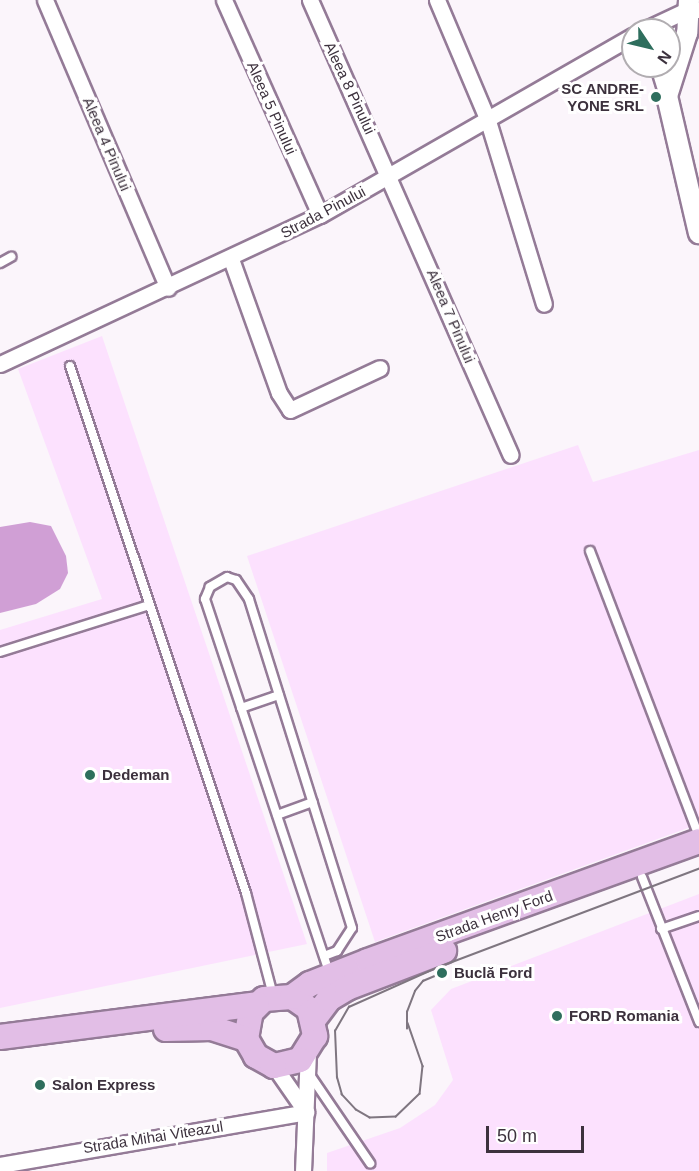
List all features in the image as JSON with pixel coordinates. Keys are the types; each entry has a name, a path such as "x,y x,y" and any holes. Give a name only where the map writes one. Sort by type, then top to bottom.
{"main road":[{"name":"Strada Henry Ford","path":"5,1035 274,999 327,966 699,842"},
{"name":"Strada Henry Ford","path":"314,1019 329,999 347,988 699,856"},
{"path":"274,999 301,1002 314,1019 315,1036 308,1062 274,1065 256,1056 246,1039 247,1020 274,999"},
{"path":"0,1052 195,1027 246,1039"}],"street":[{"name":"Aleea 4 Pinului","path":"45,0 168,288"},
{"name":"Aleea 5 Pinului","path":"224,0 321,215"},
{"name":"Aleea 8 Pinului","path":"310,0 391,177"},
{"path":"437,0 488,121 544,304"},
{"path":"668,18 693,6"},
{"path":"667,96 693,6"},
{"name":"Strada Pinului","path":"2,359 168,288 321,215 391,177 621,43"},
{"path":"662,78 699,233"},
{"name":"Aleea 7 Pinului","path":"391,177 511,455"},
{"path":"231,259 279,393 290,410 380,368"},
{"path":"303,1171 308,1062"},
{"path":"274,1065 306,1112"},
{"name":"Strada Mihai Viteazul","path":"0,1165 306,1112"}],"lane":[{"path":"0,263 11,257"},
{"path":"70,366 246,893 274,999"},
{"path":"590,551 699,836"},
{"path":"227,577 236,580 249,599 352,928 327,966 205,599 210,587 227,577"},
{"path":"0,652 149,605"},
{"path":"241,708 279,695"},
{"path":"277,815 313,802"},
{"path":"642,877 698,1018"},
{"path":"661,929 699,916"},
{"path":"308,1062 370,1163"}],"shaded area":[{"path":"102,336 307,944 0,1008 0,630 102,599 18,369"},
{"path":"578,445 593,482 699,450 699,824 375,942 247,556"},
{"path":"30,522 51,526 66,556 68,573 60,589 36,604 0,613 0,527"},
{"path":"699,894 699,1171 327,1171 327,1153 400,1128 435,1105 453,1080 431,1010 451,989"}],"tram line":[{"path":"408,1023 423,1066 420,1094 396,1117 370,1118 356,1110 342,1095 337,1078 335,1031 349,1007 439,967 699,869"},
{"path":"407,1029 407,1012 415,991 423,981 435,976"}],"place":[{"name":"SC ANDRE- YONE SRL","path":"656,97"},
{"name":"Dedeman","path":"90,775"},
{"name":"Buclă Ford","path":"442,973"},
{"name":"FORD Romania","path":"557,1016"},
{"name":"Salon Express","path":"40,1085"}]}
